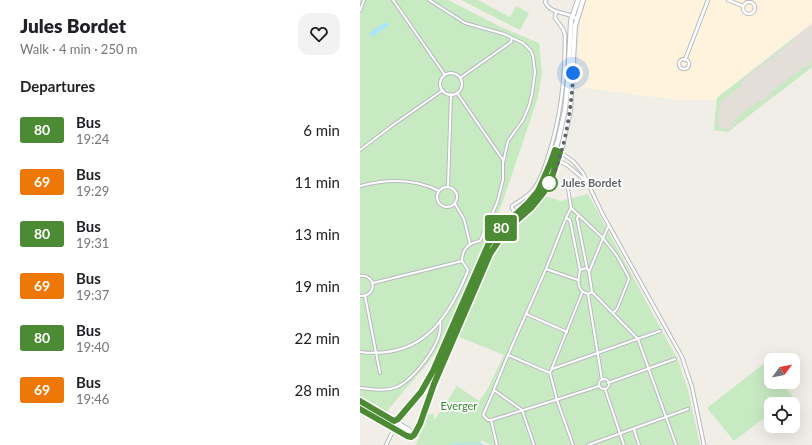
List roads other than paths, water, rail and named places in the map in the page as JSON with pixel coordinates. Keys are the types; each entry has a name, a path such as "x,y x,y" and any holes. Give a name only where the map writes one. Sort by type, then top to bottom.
{"main road":[{"path":"394,421 398,419 414,401 427,383 488,245 502,227 528,203 538,191 550,157 555,150 561,127 566,103 572,15 578,0"},
{"path":"360,409 407,436 412,436 416,432 434,384 490,254 506,230 531,208 540,197 550,180 558,160 570,111 574,34 583,0"},
{"path":"360,401 411,431 407,436"},
{"path":"379,420 382,415"}],"street":[{"path":"360,12 364,0"},
{"path":"393,0 445,75"},
{"path":"360,352 388,352 405,348 428,334 440,322 464,280 468,270 462,261 464,251 470,244 480,241 497,203 503,180 504,160 508,141 524,120 532,94 535,72 533,56 531,51 523,42 504,34 465,23 429,0"},
{"path":"546,0 545,2 548,8 556,12 572,15 577,19"},
{"path":"685,60 708,0"},
{"path":"728,0 743,6"},
{"path":"751,2 755,6 754,12 751,14 745,13 742,10 743,6 746,3 751,2"},
{"path":"516,214 512,206 532,191 550,157 562,102 565,35 563,29 555,18 556,12"},
{"path":"460,78 511,42 512,38"},
{"path":"452,73 456,74 460,78 462,87 457,93 446,93 443,90 441,81 445,75 452,73"},
{"path":"360,150 392,125 443,90"},
{"path":"457,93 504,160"},
{"path":"448,186 451,94"},
{"path":"555,150 573,161 580,168 609,225 682,357 688,374 704,445"},
{"path":"550,157 558,160 588,183"},
{"path":"360,186 402,180 430,186 439,191"},
{"path":"448,186 454,189 458,198 455,204 449,207 440,204 437,199 441,188 448,186"},
{"path":"568,188 571,208 483,415 488,420 558,400 599,386 602,380 588,294"},
{"path":"455,204 464,219 470,244"},
{"path":"571,208 603,238 617,256 628,276 629,279 617,309 613,313"},
{"path":"566,218 570,220 577,218 579,215"},
{"path":"577,218 592,292 638,339 676,445"},
{"path":"570,220 580,270 578,280 582,293 550,373 574,445"},
{"path":"589,272 609,225"},
{"path":"373,283 462,261"},
{"path":"580,270 587,268"},
{"path":"546,269 578,280"},
{"path":"360,275 368,277 373,283 372,291 365,296 360,296"},
{"path":"582,293 588,294 592,292"},
{"path":"365,296 380,373"},
{"path":"526,314 567,332"},
{"path":"360,388 383,390 396,387 408,381 434,348 439,337 441,327 440,322"},
{"path":"551,370 660,332"},
{"path":"508,355 550,373"},
{"path":"605,389 608,386 608,383 675,359"},
{"path":"602,380 607,380 608,383"},
{"path":"599,386 602,389 605,389 624,445"},
{"path":"494,390 522,410 534,445"},
{"path":"588,445 688,409"},
{"path":"491,420 497,445"},
{"path":"386,445 394,429"},
{"path":"634,429 640,445"}],"water":[{"path":"386,22 389,25 372,37 369,33"}],"waterway":[{"path":"450,444 477,443 484,445"}],"place":[{"name":"Jules Bordet","path":"549,183"}],"park label":[{"name":"Everger","path":"459,406"}]}
